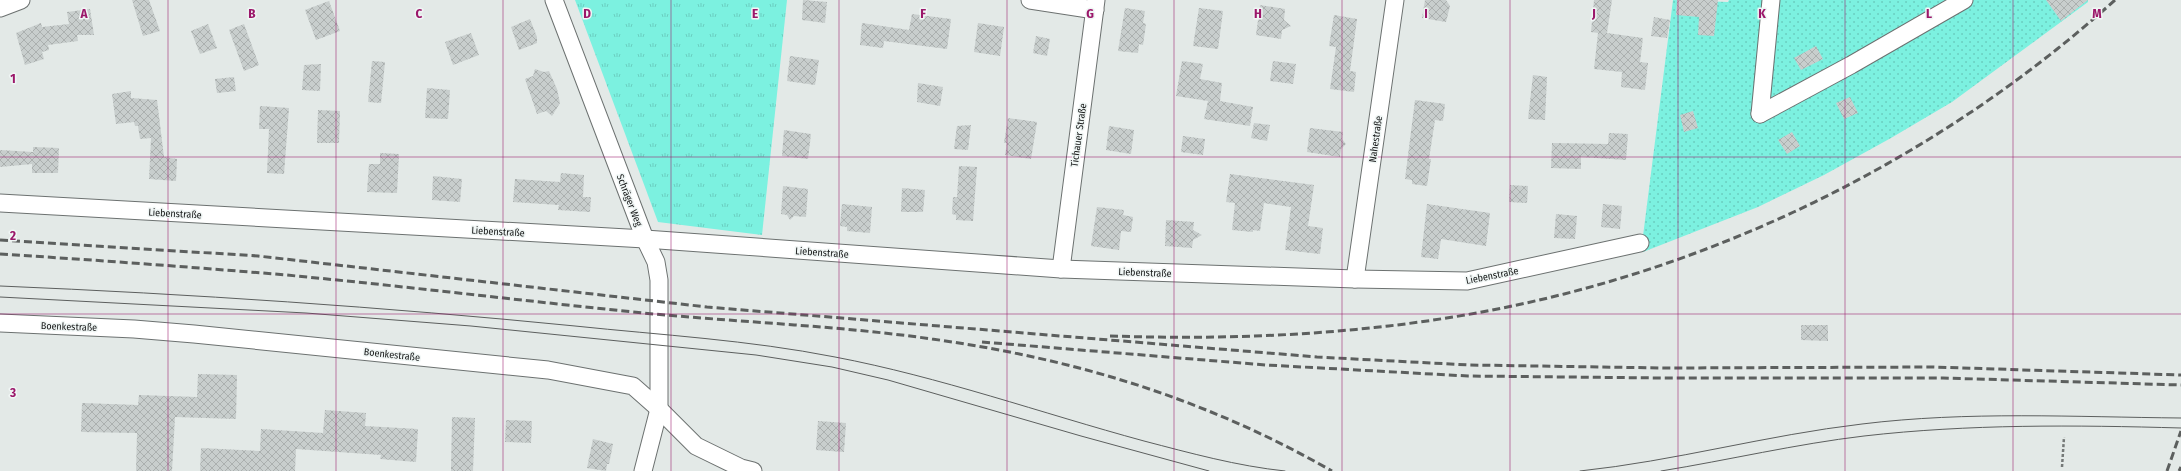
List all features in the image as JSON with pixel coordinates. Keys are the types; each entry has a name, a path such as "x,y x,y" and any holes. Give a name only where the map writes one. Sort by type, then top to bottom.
{"street":[{"path":"0,8 21,0"},
{"name":"Schräger Weg","path":"554,0 645,239 656,262 659,280 659,409 644,471"},
{"path":"1030,0 1096,5"},
{"name":"Nahestraße","path":"1355,279 1395,0"},
{"path":"1771,0 1760,114 1851,65 1964,0"},
{"name":"Tichauer Straße","path":"1061,269 1096,5"},
{"name":"Liebenstraße","path":"0,203 645,239 1061,269 1355,279 1467,281 1640,243"},
{"name":"Boenkestraße","path":"0,323 134,329 548,370 633,386 659,409 696,446 741,468 753,471"}],"path":[{"path":"2062,467 2064,437"}],"green space":[{"path":"575,0 787,0 762,235 658,222"},
{"path":"1673,0 1728,2 1729,0 2088,0 2088,2 1952,102 1891,138 1824,175 1758,207 1643,252 1643,236"}],"building":[{"path":"132,0 149,0 160,31 143,36"},
{"path":"803,0 827,2 825,23 802,20"},
{"path":"1425,0 1446,0 1450,6 1446,22 1422,18"},
{"path":"1594,0 1612,0 1607,33 1643,38 1640,62 1648,63 1645,90 1621,87 1622,72 1594,69 1598,33 1591,32"},
{"path":"1677,0 1718,0 1714,36 1698,35 1699,17 1676,15"},
{"path":"2046,0 2088,0 2061,21"},
{"path":"329,1 340,31 316,40 305,10"},
{"path":"1260,5 1285,9 1284,20 1291,26 1282,30 1281,39 1256,35"},
{"path":"1125,8 1145,11 1143,23 1146,24 1143,45 1139,44 1138,53 1118,51"},
{"path":"1199,8 1223,11 1218,49 1193,46"},
{"path":"90,9 94,35 77,35 78,41 48,45 49,50 42,52 44,59 25,65 16,33 41,23 42,27 69,24 67,12"},
{"path":"912,14 951,19 947,49 884,41 883,48 860,45 862,23 909,30"},
{"path":"1334,15 1357,19 1350,71 1356,72 1354,92 1330,89 1336,47 1329,46"},
{"path":"1654,17 1670,20 1667,38 1651,36"},
{"path":"530,19 537,37 537,43 519,50 511,27"},
{"path":"978,23 1004,27 1000,56 974,52"},
{"path":"208,24 217,48 200,54 191,31"},
{"path":"244,24 259,65 244,71 229,30"},
{"path":"471,33 479,55 453,65 445,42"},
{"path":"1036,36 1050,39 1047,56 1033,53"},
{"path":"1816,46 1823,59 1801,70 1794,58"},
{"path":"790,56 819,60 815,85 787,81"},
{"path":"372,61 385,62 381,103 368,102"},
{"path":"1182,61 1203,64 1200,79 1222,83 1220,101 1253,107 1250,126 1204,119 1208,101 1176,96"},
{"path":"1273,61 1296,64 1293,84 1270,81"},
{"path":"321,64 320,91 302,90 304,65"},
{"path":"535,69 544,72 549,71 557,89 560,103 552,116 546,111 537,114 525,79 533,76"},
{"path":"1533,75 1547,77 1545,120 1528,119"},
{"path":"234,77 236,91 217,93 215,79"},
{"path":"918,83 943,87 940,106 917,102"},
{"path":"427,88 450,90 448,119 425,118"},
{"path":"131,91 131,98 157,100 164,157 177,159 176,181 149,179 151,138 140,139 138,126 135,126 134,122 116,124 112,94"},
{"path":"1850,97 1858,113 1844,119 1836,103"},
{"path":"1415,100 1445,104 1443,121 1435,120 1429,159 1431,159 1427,186 1412,184 1412,180 1405,179"},
{"path":"260,106 289,108 284,174 267,173 269,129 259,129"},
{"path":"318,110 340,111 339,143 317,143"},
{"path":"1693,111 1698,128 1684,132 1680,115"},
{"path":"1008,118 1037,122 1031,159 1005,155 1007,143 1004,143"},
{"path":"1254,123 1270,125 1267,141 1251,138"},
{"path":"971,125 968,150 954,149 957,126"},
{"path":"1109,126 1134,130 1131,154 1106,150"},
{"path":"1310,128 1343,132 1342,139 1346,144 1341,149 1340,157 1307,152"},
{"path":"784,130 811,134 808,159 782,156"},
{"path":"1792,132 1800,146 1787,154 1778,140"},
{"path":"1609,133 1628,134 1626,160 1581,157 1581,169 1551,168 1552,143 1608,144"},
{"path":"1183,136 1205,139 1203,155 1181,152"},
{"path":"33,147 59,148 58,173 32,173 32,164 0,167 0,150 33,152"},
{"path":"380,153 399,154 397,193 367,192 369,164 380,164"},
{"path":"959,166 977,167 973,221 956,220 956,215 952,214 953,197 957,197"},
{"path":"561,173 584,175 583,197 591,197 590,212 558,210 559,205 513,202 515,179 560,182"},
{"path":"1230,174 1314,185 1308,226 1323,228 1320,254 1285,250 1291,207 1264,203 1260,231 1253,230 1253,232 1232,230 1235,203 1226,202"},
{"path":"433,176 462,179 460,202 432,200"},
{"path":"1510,185 1528,186 1527,203 1509,202"},
{"path":"783,186 808,189 806,217 794,216 790,220 787,215 781,214"},
{"path":"902,188 925,190 923,212 901,212"},
{"path":"842,204 872,207 870,233 847,231 847,227 840,226"},
{"path":"1427,204 1490,213 1486,246 1441,239 1438,259 1421,257"},
{"path":"1603,204 1622,206 1620,229 1601,227"},
{"path":"1097,207 1124,210 1123,215 1133,217 1131,232 1121,231 1119,250 1091,246"},
{"path":"1556,214 1577,216 1575,239 1554,238"},
{"path":"1166,220 1194,222 1193,230 1202,235 1193,240 1192,248 1165,246"},
{"path":"1801,325 1828,325 1828,341 1801,340"},
{"path":"198,374 237,375 236,419 175,417 172,471 136,471 137,433 81,432 82,403 138,405 139,395 197,397"},
{"path":"325,410 366,413 365,426 418,429 416,462 380,459 381,455 296,449 295,471 200,471 201,448 260,451 261,429 323,433"},
{"path":"452,417 475,418 473,471 451,471"},
{"path":"506,420 532,421 531,443 505,442"},
{"path":"818,421 846,423 844,452 816,450"},
{"path":"593,439 613,444 606,471 587,468"}],"tram line":[{"path":"0,286 216,297 359,307 705,338 770,346 874,365 952,385 1144,441 1214,459 1285,471"},
{"path":"0,297 306,313 471,326 756,355 832,367 888,380 1081,436 1209,471"},
{"path":"1580,471 1651,461 1827,429 1902,420 1981,416 2181,418"},
{"path":"1661,471 1813,443 1903,432 2022,426 2181,428"}],"railway":[{"path":"1110,336 1244,336 1333,331 1421,322 1465,315 1554,296 1642,271 1728,240 1812,203 1893,160 1971,112 2045,59 2115,0"},
{"path":"0,240 258,256 707,307 1317,357 1470,365 1666,368 1933,367 2181,375"},
{"path":"0,254 286,275 633,312 857,330 985,347 1089,371 1188,403 1285,445 1332,471"},
{"path":"982,342 1266,365 1468,376 1943,378 2181,385"},
{"path":"2167,471 2181,431"},
{"path":"2179,471 2181,467"}]}
